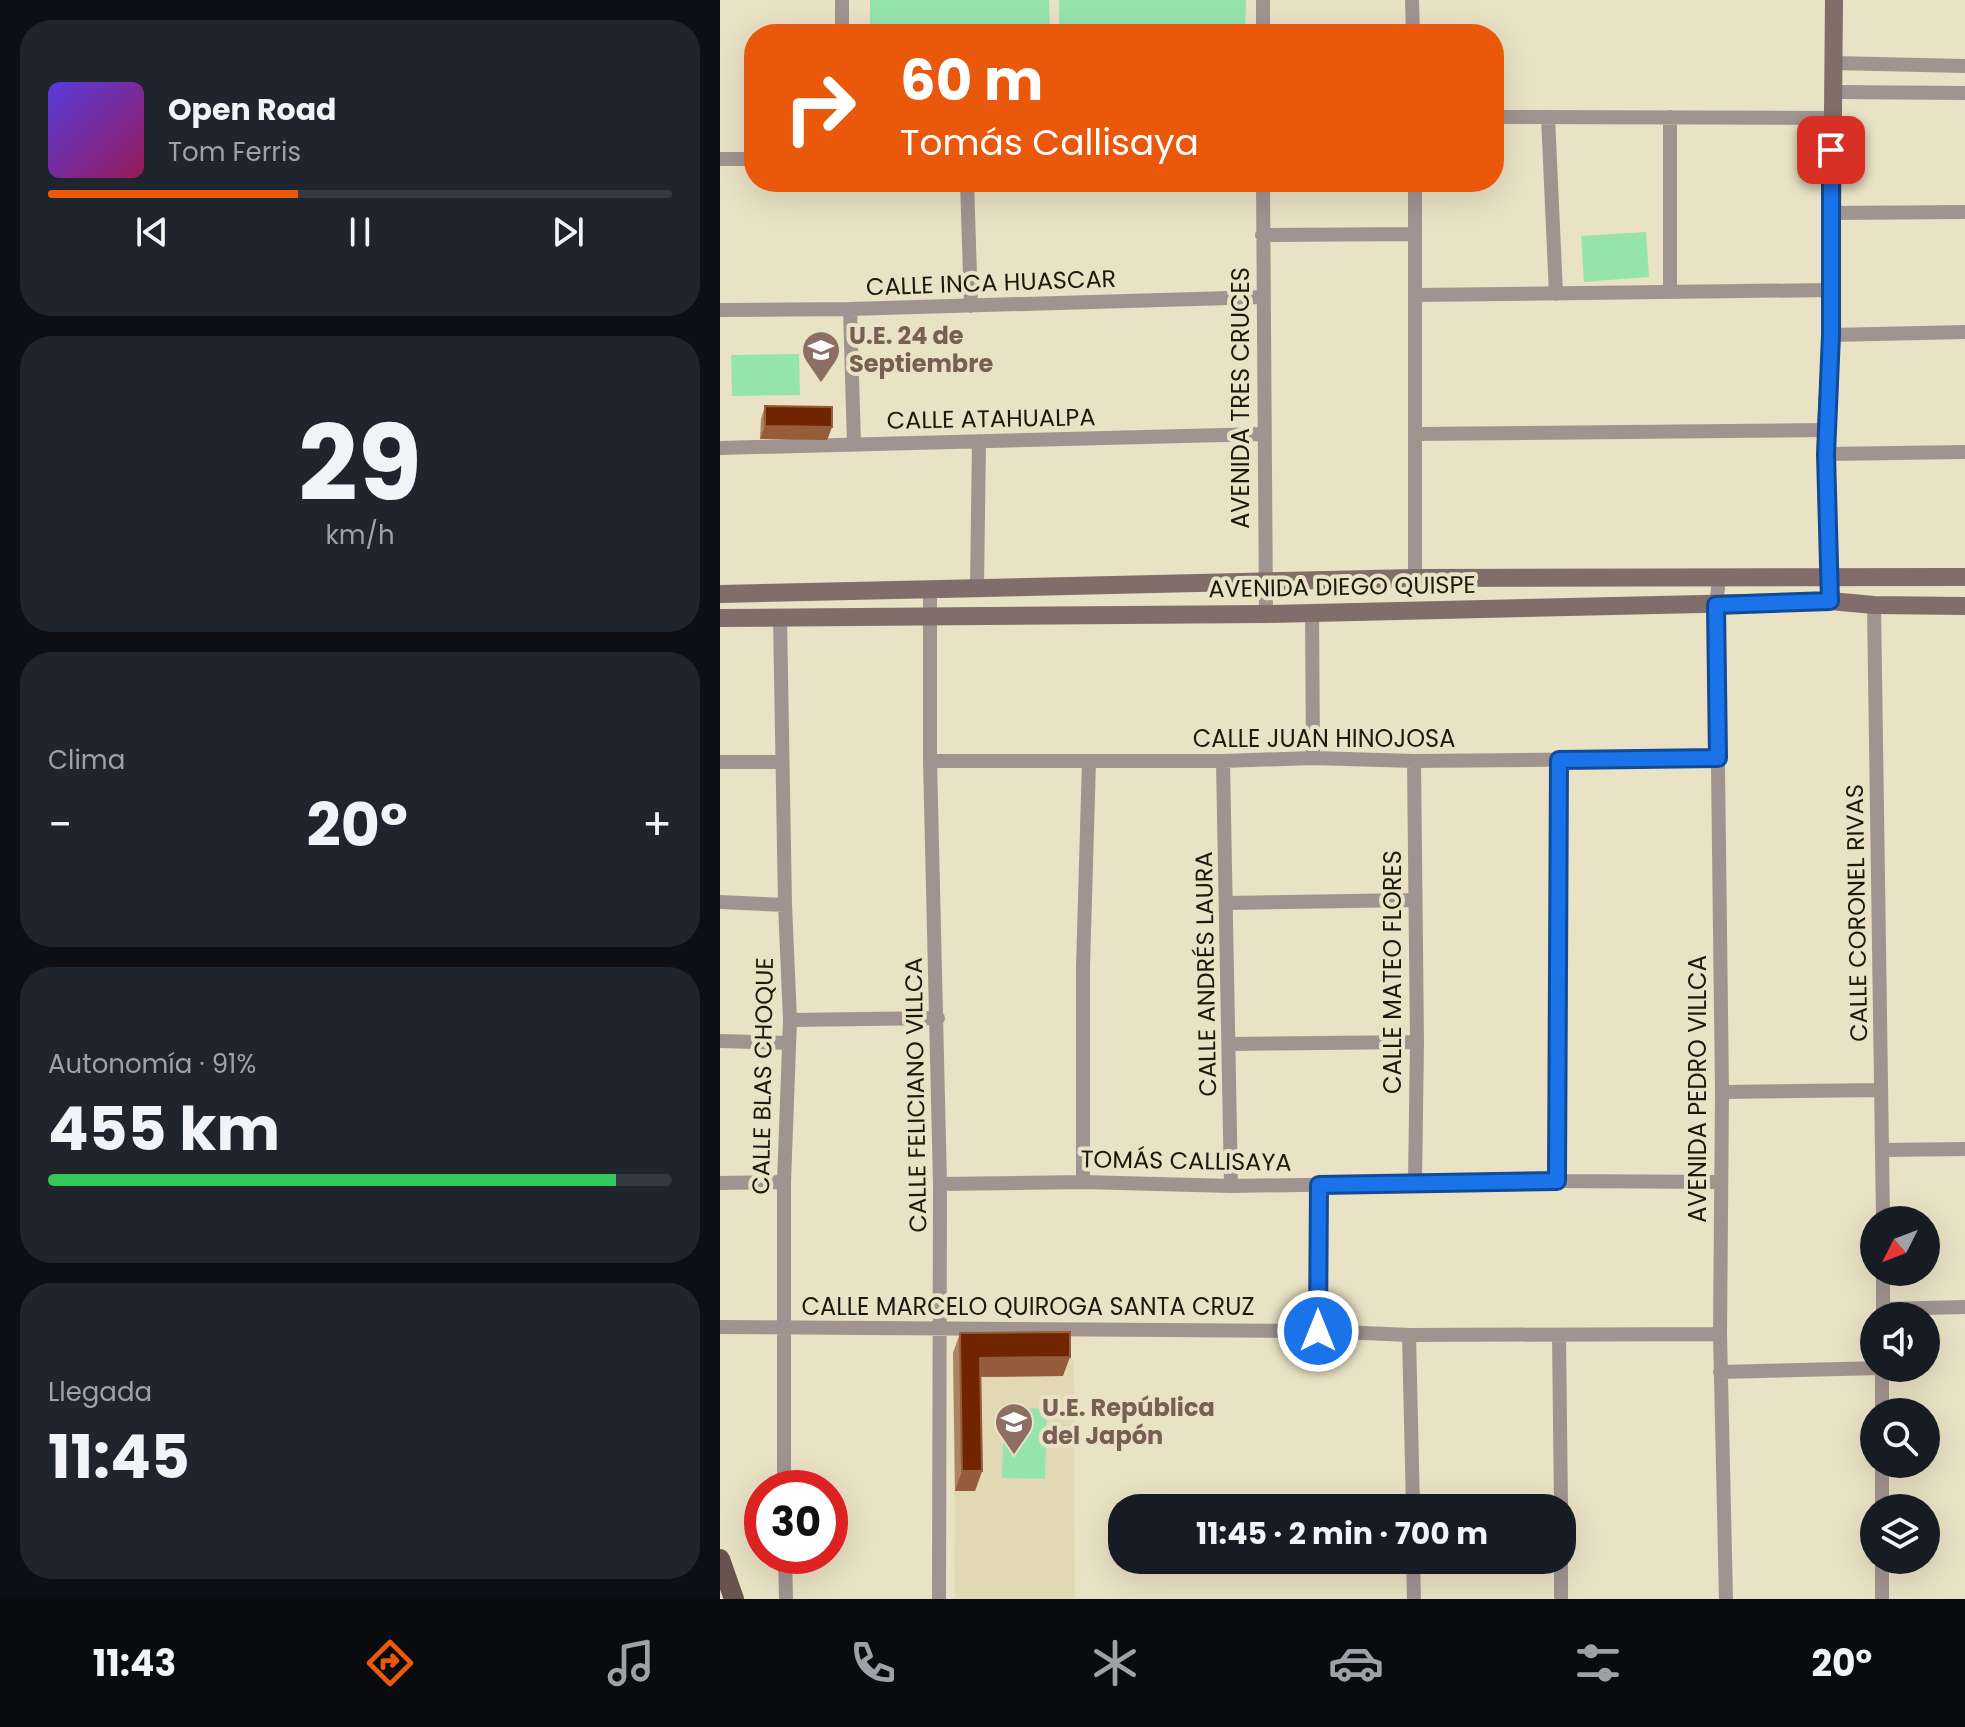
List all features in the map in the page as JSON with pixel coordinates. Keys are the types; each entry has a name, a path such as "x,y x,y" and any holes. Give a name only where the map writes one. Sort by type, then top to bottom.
{"main road":[{"path":"720,1559 734,1599"}],"street":[{"path":"842,0 842,24"},
{"path":"1263,0 1263,24"},
{"path":"1412,0 1413,24"},
{"path":"1830,601 1826,430 1831,335 1834,0"},
{"path":"1833,63 1965,66"},
{"path":"1834,92 1965,93"},
{"path":"1504,117 1832,118"},
{"path":"1548,117 1556,294"},
{"path":"1670,117 1670,292"},
{"path":"720,159 744,159"},
{"path":"967,192 971,306"},
{"name":"AVENIDA TRES CRUCES","path":"1263,192 1266,614"},
{"path":"1415,192 1415,578"},
{"path":"1830,213 1965,212"},
{"path":"1262,235 1414,234"},
{"path":"1417,295 1831,290"},
{"name":"CALLE INCA HUASCAR","path":"720,310 1263,297"},
{"path":"850,309 854,444"},
{"path":"1831,335 1965,332"},
{"path":"1417,434 1826,430"},
{"name":"CALLE ATAHUALPA","path":"720,448 1263,434"},
{"path":"977,587 979,441"},
{"path":"1826,454 1965,452"},
{"name":"AVENIDA DIEGO QUISPE","path":"720,594 1415,578 1965,577"},
{"name":"AVENIDA PEDRO VILLCA","path":"1719,579 1716,605 1722,1092 1720,1372 1726,1599"},
{"name":"CALLE FELICIANO VILLCA","path":"930,590 930,761 940,1184 939,1599"},
{"name":"AVENIDA DIEGO QUISPE","path":"720,618 1266,614 1830,601 1965,606"},
{"name":"CALLE CORONEL RIVAS","path":"1874,605 1883,1206"},
{"path":"1312,611 1313,758"},
{"name":"CALLE BLAS CHOQUE","path":"780,617 790,1020 784,1182 784,1470"},
{"name":"CALLE JUAN HINOJOSA","path":"930,761 1718,758"},
{"path":"1557,1181 1559,760"},
{"path":"1083,1182 1083,967 1089,761"},
{"name":"CALLE ANDRÉS LAURA","path":"1223,761 1231,1186"},
{"name":"CALLE MATEO FLORES","path":"1414,761 1415,1182"},
{"path":"720,762 782,762"},
{"path":"1227,903 1415,900"},
{"path":"720,902 785,905"},
{"path":"790,1020 938,1018"},
{"path":"720,1041 789,1043"},
{"path":"1229,1044 1417,1042"},
{"path":"1722,1092 1880,1090"},
{"path":"1882,1150 1965,1149"},
{"path":"720,1183 784,1182"},
{"name":"TOMÁS CALLISAYA","path":"940,1184 1083,1182 1231,1186 1415,1182 1720,1182"},
{"path":"1318,1331 1319,1185"},
{"path":"1940,1309 1965,1307"},
{"name":"CALLE MARCELO QUIROGA SANTA CRUZ","path":"720,1327 1318,1331 1409,1335 1720,1334"},
{"path":"1409,1335 1413,1494"},
{"path":"1559,1335 1561,1494"},
{"path":"1720,1372 1860,1369"},
{"path":"785,1574 786,1599"},
{"path":"1413,1574 1414,1599"},
{"path":"1561,1574 1561,1599"},
{"path":"1882,1574 1882,1599"}],"shaded area":[{"name":"U.E. República del Japón","path":"953,1353 1067,1353 1074,1361 1075,1599 955,1599"}],"green space":[{"path":"870,0 1049,0 1050,24 870,24"},
{"path":"1059,0 1246,0 1245,24 1059,24"},
{"path":"1646,232 1649,277 1584,282 1581,236"},
{"path":"799,354 800,395 732,396 731,355"},
{"path":"1004,1407 1047,1409 1045,1479 1002,1478"}],"building":[{"path":"765,406 832,407 832,427 765,426"},
{"path":"1070,1332 1070,1357 980,1358 982,1471 962,1471 960,1333"}],"place":[{"name":"U.E. 24 de Septiembre","path":"821,384"},
{"name":"U.E. República del Japón","path":"1014,1456"}],"route":[{"path":"1318,1331 1319,1185 1557,1181 1559,760 1718,758 1716,605 1830,601 1826,430 1831,335 1831,150"}]}
